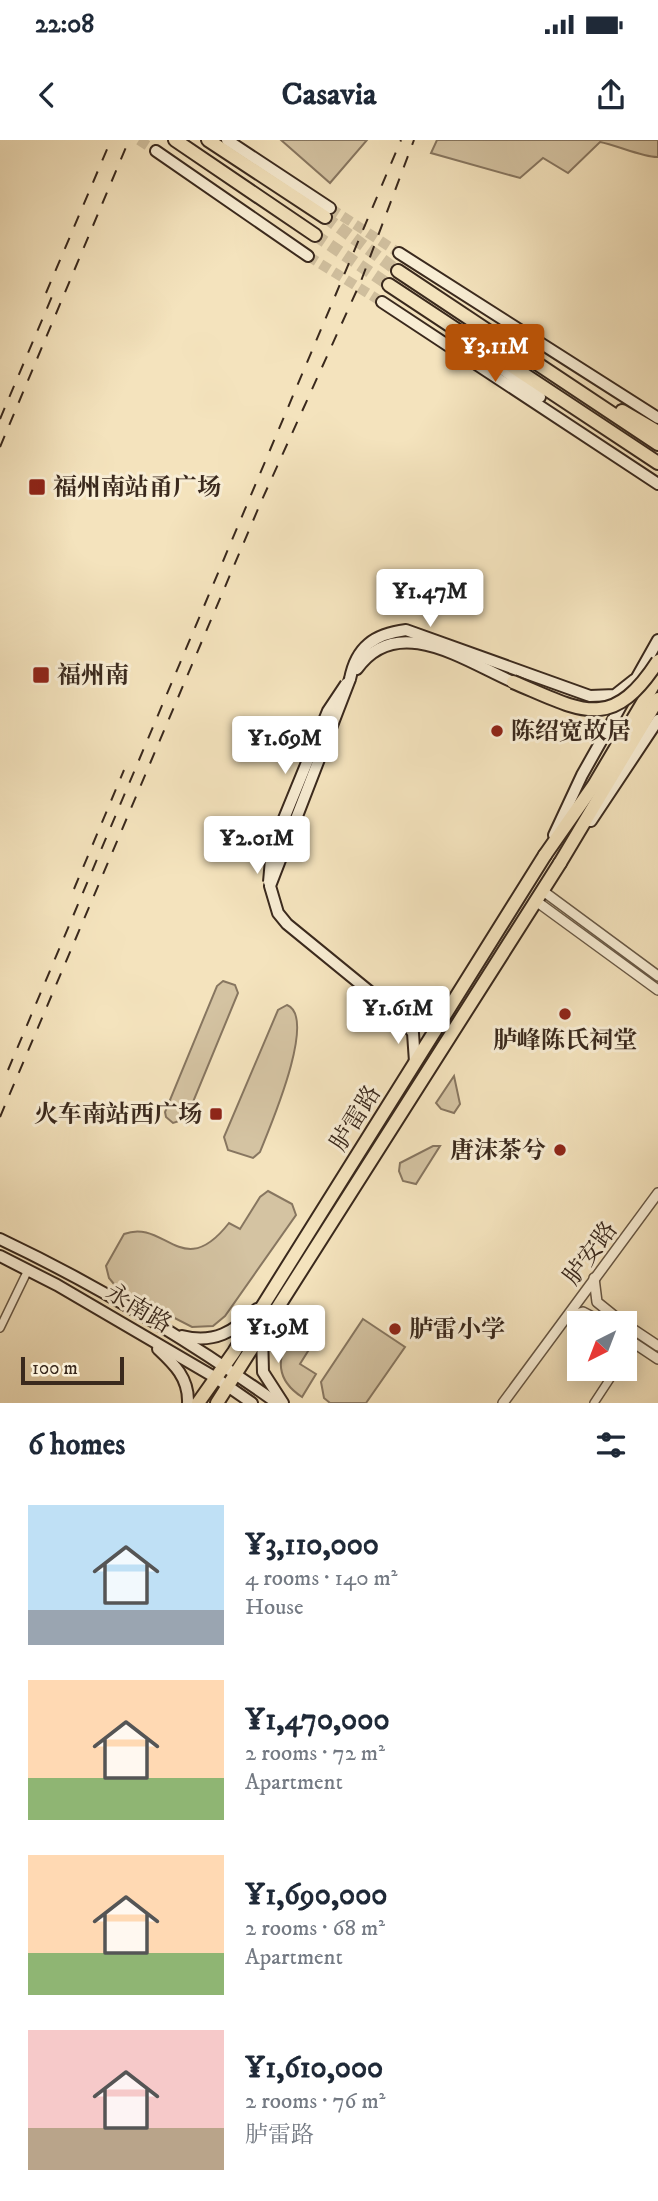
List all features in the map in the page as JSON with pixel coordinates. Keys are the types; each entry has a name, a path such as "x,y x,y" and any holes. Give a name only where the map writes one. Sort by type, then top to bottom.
{"main road":[{"path":"175,140 315,235"},
{"path":"208,140 328,213"},
{"path":"227,140 328,213"},
{"path":"156,151 309,256"},
{"path":"399,253 543,342 658,418"},
{"path":"398,271 658,444"},
{"path":"389,285 658,463"},
{"path":"382,302 658,484"},
{"path":"419,305 591,438"},
{"path":"543,342 658,430"},
{"path":"551,373 658,430"},
{"path":"415,1062 414,1032 402,1018 287,924 278,913 270,886 350,679 373,649 403,640 423,643 516,676 590,696 615,695 634,680"},
{"path":"545,855 582,775 658,640"},
{"path":"516,676 575,707 601,709 631,697 658,661"},
{"path":"605,776 658,677"},
{"path":"605,776 658,699"},
{"path":"560,863 618,785 658,720"},
{"name":"胪雷路","path":"198,1403 266,1300 545,855 605,776"},
{"name":"胪雷路","path":"217,1403 540,896 605,776"},
{"path":"0,1239 97,1289 236,1374 277,1403"},
{"name":"永南路","path":"0,1256 146,1337 216,1378 252,1403"},
{"path":"167,1332 197,1339 217,1338 241,1325 266,1300"},
{"path":"263,1331 260,1357 263,1372 283,1403"},
{"path":"146,1337 178,1368 186,1384 188,1403"}],"street":[{"path":"540,896 658,976"},
{"path":"540,896 658,990"},
{"name":"胪安路","path":"571,1311 658,1193"},
{"path":"0,1328 28,1270"},
{"path":"594,1278 597,1302 609,1311"},
{"name":"胪安路","path":"503,1403 567,1317"},
{"path":"637,1334 657,1351"},
{"path":"637,1344 657,1351"},
{"path":"594,1403 608,1381"}],"shaded area":[{"path":"281,140 367,140 330,183"},
{"path":"437,140 658,140 658,157 600,142 568,173 543,158 520,178 431,153"},
{"path":"223,981 235,985 238,993 186,1119 173,1123 166,1117 165,1112 217,986"},
{"path":"287,1005 295,1014 297,1030 294,1051 272,1121 260,1152 253,1158 228,1150 224,1137 278,1010"},
{"path":"454,1076 460,1104 454,1113 441,1109 436,1103"},
{"path":"433,1146 440,1146 416,1184 403,1181 399,1171 400,1163"},
{"path":"268,1191 292,1204 296,1215 225,1316 213,1326 192,1327 118,1289 109,1278 106,1266 124,1234 138,1231 186,1249 199,1248 213,1240 229,1223 240,1229 260,1197"},
{"path":"363,1319 405,1347 366,1403 330,1403 324,1398 321,1382"},
{"path":"291,1334 315,1340 300,1364 316,1374 302,1397 287,1384 281,1369 283,1352"}],"tunnel":[{"path":"139,140 156,151"},
{"path":"330,208 399,253"},
{"path":"325,217 398,271"},
{"path":"315,235 389,285"},
{"path":"308,256 382,302"}],"railway":[{"path":"46,293 111,140"},
{"path":"0,447 129,140"},
{"path":"8,1070 401,140"},
{"path":"0,1117 261,502 361,281 414,140"},
{"path":"0,419 56,287"},
{"path":"74,889 124,770"}],"place":[{"name":"福州南站甬广场","path":"37,487"},
{"name":"福州南","path":"41,675"},
{"name":"陈绍宽故居","path":"497,731"},
{"name":"胪峰陈氏祠堂","path":"565,1014"},
{"name":"火车南站西广场","path":"216,1114"},
{"name":"唐沫茶兮","path":"560,1150"},
{"name":"胪雷小学","path":"395,1329"}]}
